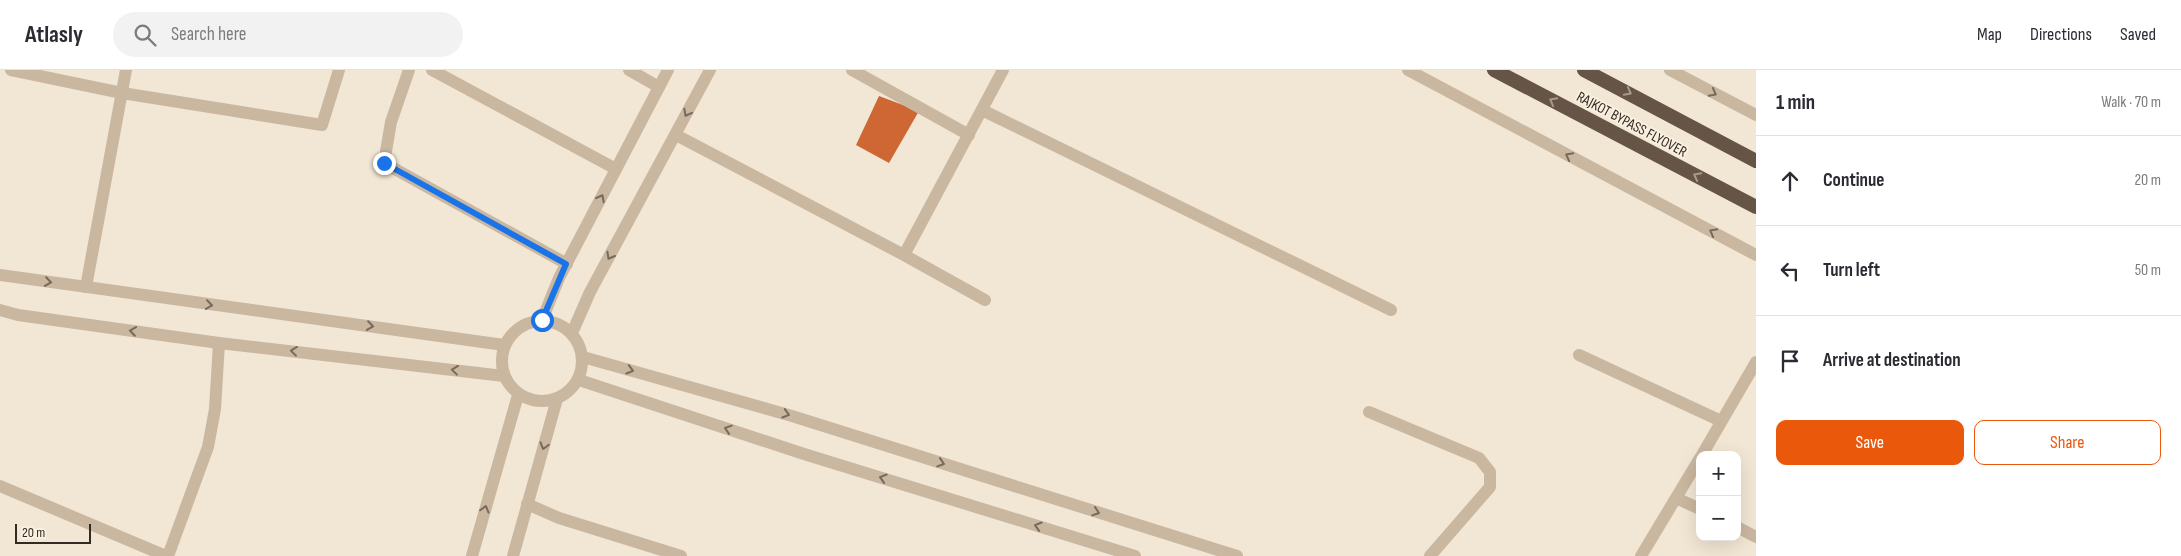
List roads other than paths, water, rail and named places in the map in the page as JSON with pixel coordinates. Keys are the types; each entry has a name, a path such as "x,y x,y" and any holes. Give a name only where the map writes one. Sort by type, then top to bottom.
{"highway":[{"name":"RAJKOT BYPASS FLYOVER","path":"1494,70 1756,207"},
{"name":"RAJKOT BYPASS FLYOVER","path":"1584,70 1756,161"}],"street":[{"path":"11,70 122,94 322,126 339,70"},
{"path":"86,287 126,70"},
{"path":"409,70 391,122 384,163 566,264"},
{"path":"432,70 616,169"},
{"path":"629,70 659,87"},
{"path":"542,320 566,264 668,70"},
{"path":"572,333 590,292 710,70"},
{"path":"852,70 969,135"},
{"path":"904,255 1003,70"},
{"path":"1408,70 1756,255"},
{"path":"1670,70 1756,115"},
{"path":"982,110 1391,310"},
{"path":"676,135 904,255 985,300"},
{"path":"0,275 504,345"},
{"path":"0,310 18,315 219,344 504,376"},
{"path":"542,320 558,324 572,333 579,344 583,357 578,380 570,392 557,399 537,402 518,395 510,387 504,376 501,360 504,345 514,332 527,324 542,320"},
{"path":"0,486 167,556 208,448 215,409 219,344"},
{"path":"1579,355 1721,421"},
{"path":"583,357 802,418 1236,556"},
{"path":"1704,451 1756,362"},
{"path":"578,380 804,454 1135,556"},
{"path":"472,556 518,395"},
{"path":"512,556 557,399"},
{"path":"1369,412 1479,458 1490,472 1490,487 1430,556"},
{"path":"1641,556 1696,464"},
{"path":"1676,498 1696,507"},
{"path":"527,504 559,518 681,556"},
{"path":"1741,530 1756,537"}]}
